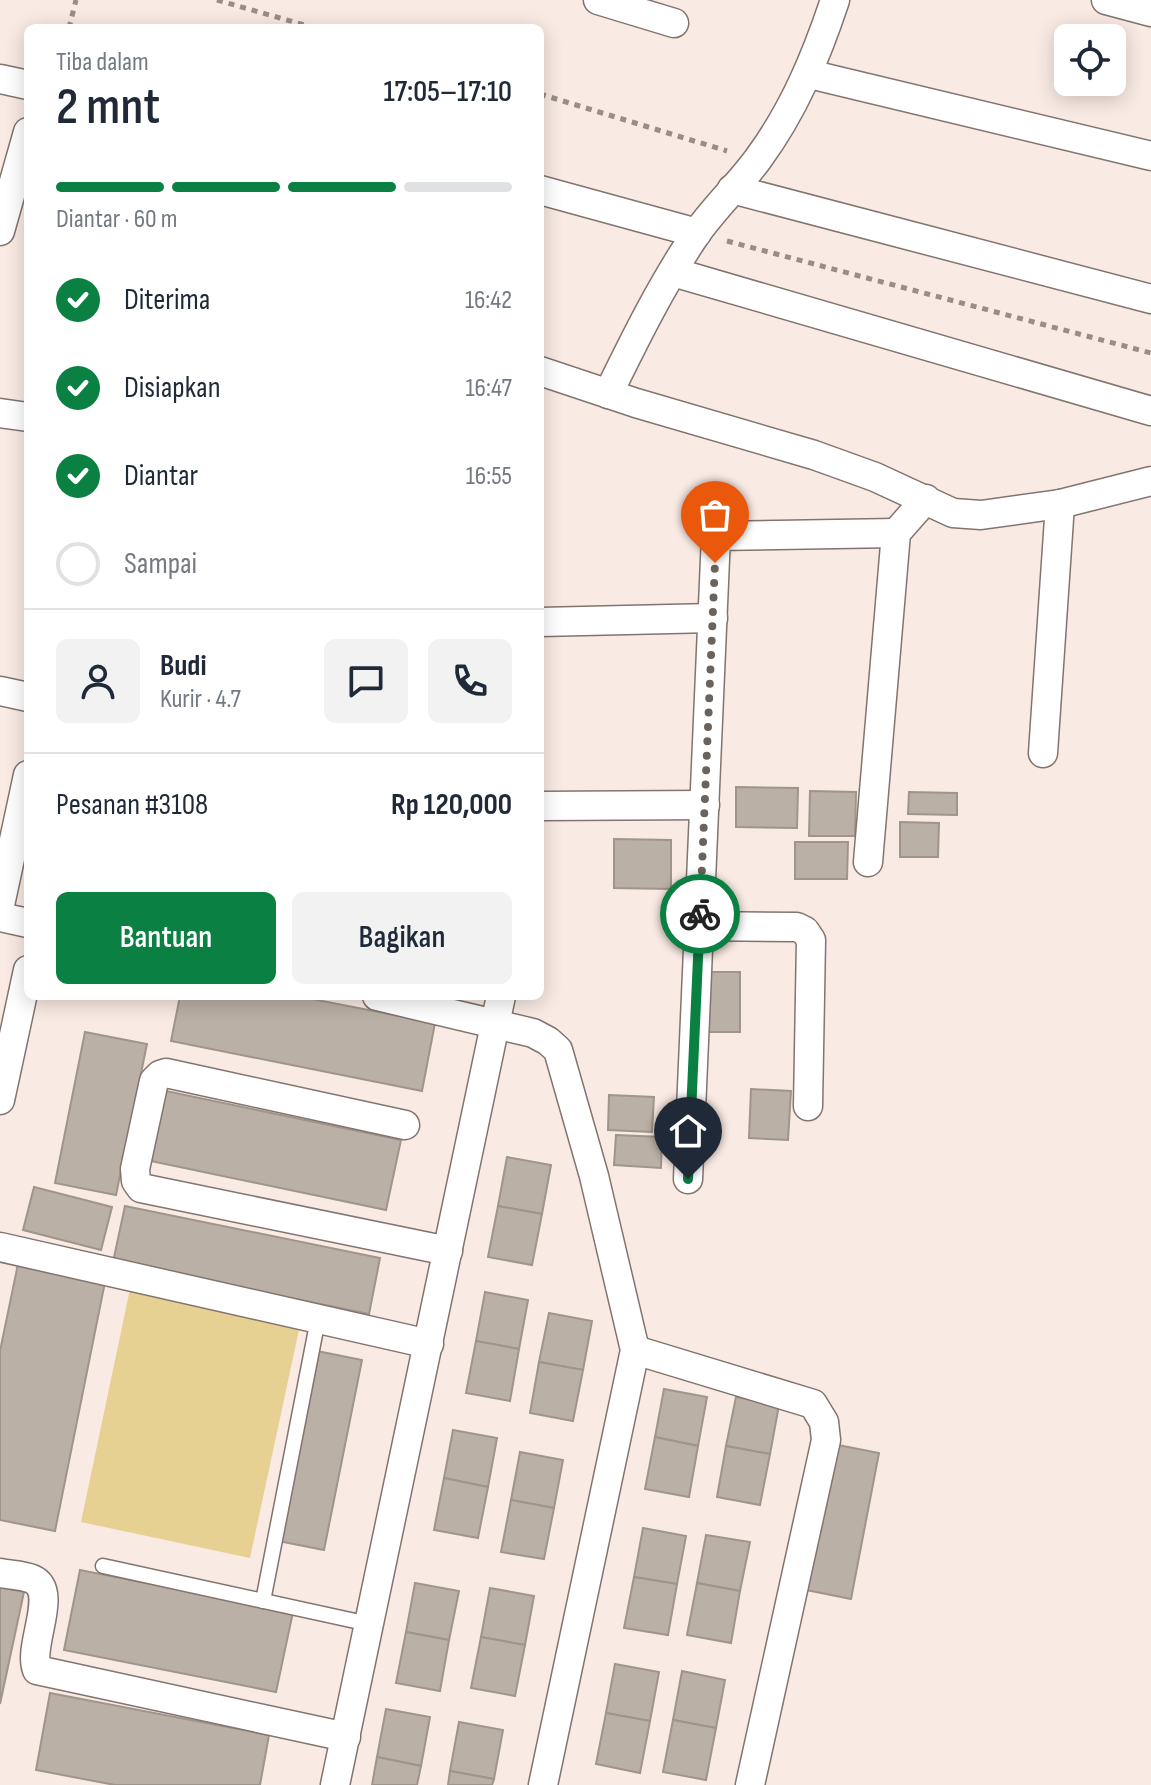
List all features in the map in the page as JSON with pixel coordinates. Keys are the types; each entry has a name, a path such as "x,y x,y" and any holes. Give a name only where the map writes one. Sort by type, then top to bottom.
{"street":[{"path":"598,0 674,23"},
{"path":"608,394 641,327 697,233 758,160 786,118 809,74 835,0"},
{"path":"1106,0 1151,12"},
{"path":"809,74 1151,156"},
{"path":"0,79 24,84"},
{"path":"11,221 24,153"},
{"path":"732,189 1151,299"},
{"path":"544,191 697,233"},
{"path":"673,272 1151,411"},
{"path":"544,372 814,455 926,499 953,513 967,515 1060,504 1151,481"},
{"path":"0,413 24,416"},
{"path":"868,862 896,533 926,499"},
{"path":"1043,753 1060,504"},
{"path":"688,1179 716,536 896,533"},
{"path":"544,622 713,618"},
{"path":"0,691 24,696"},
{"path":"0,905 24,794"},
{"path":"544,806 705,805"},
{"path":"0,917 24,922"},
{"path":"699,926 797,927 805,931 811,940 808,1106"},
{"path":"0,1100 24,989"},
{"path":"415,1000 499,1009 558,1050 594,1176 635,1350 543,1785"},
{"path":"335,1785 499,1009"},
{"path":"405,1125 166,1073 154,1081 135,1169 136,1181 141,1188 448,1251"},
{"path":"0,1247 429,1344"},
{"path":"635,1350 813,1404 824,1422 826,1440 750,1785"},
{"path":"0,1573 31,1579 41,1585 45,1597 34,1658 37,1670 346,1737"}],"lane":[{"path":"263,1601 318,1319"},
{"path":"103,1566 369,1624"}],"path":[{"path":"70,24 76,0"},
{"path":"217,0 301,24"},
{"path":"544,95 758,160"},
{"path":"697,233 1151,353"}],"shaded area":[{"path":"130,1289 300,1325 250,1558 81,1522"}],"building":[{"path":"736,787 798,788 797,828 736,827"},
{"path":"810,791 856,792 855,836 809,836"},
{"path":"909,792 957,793 957,815 908,814"},
{"path":"900,822 939,823 938,857 900,857"},
{"path":"614,839 671,840 671,889 614,888"},
{"path":"795,842 848,842 847,879 795,879"},
{"path":"708,972 740,972 740,1032 708,1032"},
{"path":"179,1000 317,1000 435,1023 422,1091 171,1041"},
{"path":"85,1032 147,1044 116,1195 55,1183"},
{"path":"751,1089 791,1091 788,1140 749,1138"},
{"path":"161,1090 401,1140 386,1210 146,1160"},
{"path":"609,1095 654,1097 652,1132 608,1130"},
{"path":"616,1135 662,1137 661,1168 614,1165"},
{"path":"507,1157 551,1165 542,1214 498,1206"},
{"path":"34,1187 112,1207 101,1250 23,1230"},
{"path":"125,1206 380,1258 369,1314 113,1262"},
{"path":"498,1206 542,1214 532,1265 488,1257"},
{"path":"18,1264 105,1282 55,1531 0,1520 0,1351"},
{"path":"485,1292 528,1300 519,1349 476,1341"},
{"path":"549,1313 592,1321 583,1370 539,1362"},
{"path":"476,1341 519,1349 510,1401 466,1393"},
{"path":"317,1351 362,1360 324,1550 278,1541"},
{"path":"539,1362 583,1370 573,1421 530,1413"},
{"path":"664,1389 707,1397 698,1446 655,1437"},
{"path":"736,1397 779,1405 770,1454 726,1446"},
{"path":"453,1430 497,1438 488,1487 444,1478"},
{"path":"655,1437 698,1446 689,1497 645,1489"},
{"path":"833,1444 879,1453 851,1599 806,1590"},
{"path":"726,1446 770,1454 760,1505 717,1497"},
{"path":"520,1452 563,1460 554,1508 511,1500"},
{"path":"444,1478 488,1487 478,1538 434,1530"},
{"path":"511,1500 554,1508 544,1559 501,1552"},
{"path":"643,1528 686,1536 677,1584 634,1577"},
{"path":"706,1535 750,1542 740,1591 697,1583"},
{"path":"80,1570 293,1612 276,1692 64,1650"},
{"path":"634,1577 677,1584 668,1635 624,1628"},
{"path":"415,1583 459,1591 449,1640 406,1632"},
{"path":"697,1583 740,1591 731,1643 687,1635"},
{"path":"0,1587 24,1592 0,1704"},
{"path":"490,1588 534,1596 525,1645 481,1637"},
{"path":"406,1632 449,1640 440,1691 396,1683"},
{"path":"481,1637 525,1645 515,1696 471,1688"},
{"path":"615,1664 659,1672 650,1721 606,1713"},
{"path":"682,1671 725,1680 716,1728 673,1720"},
{"path":"50,1693 269,1735 260,1785 115,1785 36,1770"},
{"path":"386,1709 430,1717 421,1766 377,1757"},
{"path":"606,1713 650,1721 640,1773 596,1764"},
{"path":"673,1720 716,1728 706,1780 663,1772"},
{"path":"459,1722 503,1730 494,1779 450,1771"},
{"path":"377,1757 421,1766 417,1785 372,1785"},
{"path":"450,1771 494,1779 492,1785 448,1785"}],"way so far":[{"path":"700,914 715,563"}],"route":[{"path":"688,1179 700,914"}]}
